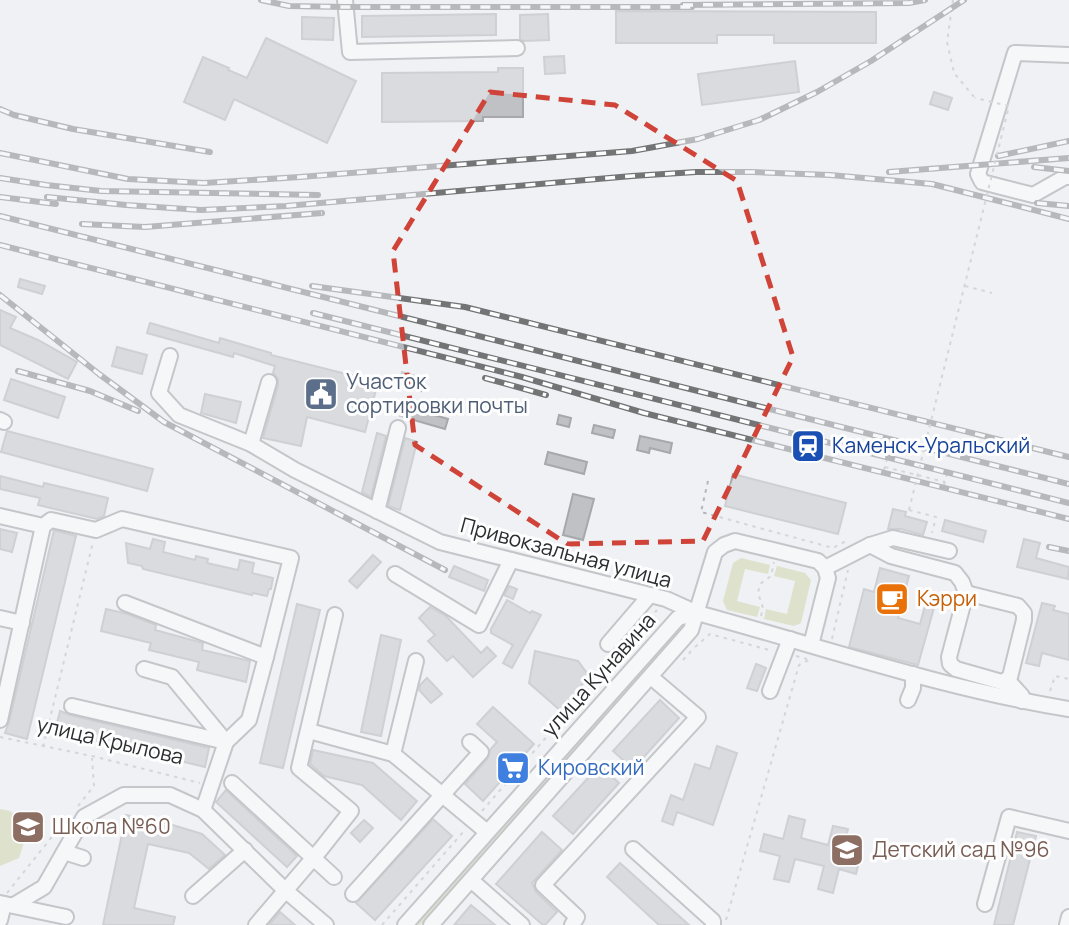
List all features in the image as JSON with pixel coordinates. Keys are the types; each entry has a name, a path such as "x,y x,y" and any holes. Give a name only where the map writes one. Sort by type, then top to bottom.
{"street":[{"path":"345,0 350,52 517,48"},
{"path":"1069,55 1015,53 978,174 982,182 1033,195 1069,177"},
{"name":"Привокзальная улица","path":"170,356 159,393 179,415 251,444 295,470 440,542 666,599 697,613 790,639 809,652 835,653 1022,701 1069,709"},
{"path":"251,444 269,383"},
{"path":"377,511 398,428"},
{"path":"0,516 43,527"},
{"path":"0,720 3,693 43,527 51,520 96,530 122,519 291,558 249,720 226,742 203,810"},
{"path":"825,568 870,545 893,538 949,551"},
{"path":"697,613 715,552 724,545 735,541 818,561 825,568 828,578 809,652"},
{"path":"870,545 891,556 955,573 966,593 949,657 950,664 956,669 1012,685 1022,696 1022,701"},
{"path":"395,575 479,625 511,560"},
{"path":"966,593 1018,606 1024,613 1010,677 1003,682"},
{"path":"608,644 650,595"},
{"path":"125,603 266,657"},
{"name":"улица Кунавина","path":"431,925 684,640 697,613"},
{"name":"улица Кунавина","path":"405,925 678,618 697,613"},
{"path":"256,925 351,811 299,768 335,615"},
{"path":"0,618 22,623"},
{"path":"770,691 790,639"},
{"path":"393,754 416,661"},
{"path":"144,669 172,677 226,742"},
{"path":"908,700 913,688 913,674"},
{"path":"572,925 577,917 543,885 698,717 652,677"},
{"path":"72,706 226,742"},
{"path":"309,731 393,754 487,832"},
{"path":"354,894 481,752 470,741"},
{"path":"232,783 334,877"},
{"path":"0,920 7,901 44,887 84,817 124,795 170,795 203,810 286,891 326,925"},
{"path":"985,904 1009,817 1069,831"},
{"path":"633,849 713,921 713,925"},
{"path":"193,896 245,850"},
{"path":"64,852 83,858"},
{"path":"471,880 522,925"},
{"path":"7,901 66,917"},
{"path":"1067,925 1069,917"}],"path":[{"path":"928,547 936,517 909,510 1009,106 975,98 954,74 947,42 953,0"},
{"path":"965,286 992,293"},
{"path":"887,459 884,468 945,484 947,474"},
{"path":"708,481 701,512 833,548 846,541 852,553"},
{"path":"43,747 96,530"},
{"path":"753,645 763,608 758,593 760,584 771,576 782,534"},
{"path":"684,640 694,648 710,634 785,653 835,653 837,647 832,639 848,570"},
{"path":"382,925 666,599"},
{"path":"725,925 799,665 809,652"},
{"path":"1048,697 1055,676 1069,679"},
{"name":"улица Крылова","path":"0,737 92,756 211,786"},
{"path":"77,807 94,786 92,756"},
{"path":"7,901 68,817"}],"highlighted area":[{"path":"490,92 615,105 737,181 793,357 703,541 567,544 415,445 393,251"}],"green space":[{"path":"741,558 770,565 768,574 745,569 737,601 760,607 757,617 727,610 723,601 733,563"},
{"path":"777,566 805,573 811,580 801,623 794,626 764,619 766,609 787,614 795,581 774,576"},
{"path":"671,635 676,639 420,925 412,925 469,864"},
{"path":"0,809 10,811 25,823 24,842 19,858 0,866"}],"building":[{"path":"616,11 876,12 876,43 774,43 774,35 717,35 717,43 616,43"},
{"path":"496,14 496,35 362,37 362,16"},
{"path":"548,14 549,40 520,39 520,15"},
{"path":"302,17 334,18 333,40 302,39"},
{"path":"266,38 356,81 327,143 234,99 225,120 184,102 203,57 247,78"},
{"path":"564,56 565,73 545,74 544,57"},
{"path":"795,61 799,92 702,105 698,74"},
{"path":"498,68 523,68 523,117 483,117 483,121 382,122 382,73 498,72"},
{"path":"934,92 952,98 948,110 930,104"},
{"path":"20,279 45,286 42,294 18,287"},
{"path":"0,310 16,317 10,328 77,362 68,379 0,345"},
{"name":"Участок сортировки почты","path":"150,323 219,343 220,338 271,355 378,382 365,432 307,417 301,446 263,438 278,385 278,379 273,373 275,366 234,353 233,357 147,333"},
{"path":"117,347 147,355 142,374 112,366"},
{"path":"402,372 424,379 421,391 398,386"},
{"path":"11,379 65,397 58,418 4,400"},
{"path":"205,394 241,402 236,423 201,413"},
{"path":"403,406 448,419 445,429 400,416"},
{"path":"559,415 571,418 569,427 557,424"},
{"path":"594,425 615,430 613,438 592,433"},
{"path":"7,431 153,469 147,491 1,452"},
{"path":"377,433 386,436 371,497 362,492"},
{"path":"640,436 672,443 670,453 650,448 649,453 637,450"},
{"path":"405,438 417,442 400,510 388,506"},
{"path":"548,452 587,462 584,474 545,464"},
{"name":"Каменск-Уральский","path":"733,474 846,503 838,534 725,506"},
{"path":"0,476 43,487 44,483 108,498 104,516 97,519 38,505 40,498 0,489"},
{"path":"573,494 594,499 583,540 563,535"},
{"path":"893,509 906,512 905,516 927,522 923,535 901,529 888,529"},
{"path":"945,520 986,531 983,542 942,531"},
{"path":"0,529 17,533 12,552 0,549"},
{"path":"54,530 76,536 27,739 5,733"},
{"path":"153,539 165,542 163,552 195,560 196,556 208,559 207,563 238,570 240,560 254,563 252,573 273,578 271,589 267,596 252,595 128,563 126,543 150,549"},
{"path":"1024,539 1040,543 1036,558 1069,567 1068,579 1017,567"},
{"path":"373,555 381,562 357,588 349,581"},
{"path":"454,566 488,580 484,591 449,577"},
{"path":"880,568 909,576 898,618 920,624 928,595 937,597 918,665 849,647 864,589 874,592"},
{"path":"509,586 517,589 513,599 504,595"},
{"path":"507,600 530,613 532,611 541,615 512,668 503,663 513,645 491,633"},
{"path":"1042,603 1055,606 1053,610 1069,614 1069,660 1042,653 1039,666 1026,663"},
{"path":"297,604 320,610 283,768 260,763"},
{"path":"430,607 446,616 481,653 487,647 496,656 473,677 453,656 447,661 428,641 435,635 419,618"},
{"path":"106,609 156,625 155,630 203,643 202,650 250,661 246,682 197,670 199,662 149,650 151,643 101,631"},
{"path":"381,635 401,640 381,736 361,732"},
{"path":"535,651 578,661 589,676 561,711 529,683"},
{"path":"756,664 766,668 757,691 747,688"},
{"path":"427,678 442,694 431,703 419,690"},
{"path":"660,700 679,718 633,769 613,751"},
{"path":"493,707 534,744 483,801 465,784 488,758 490,750 497,742 477,724"},
{"path":"60,711 209,748 205,767 55,731"},
{"path":"717,746 737,753 713,825 677,812 673,825 662,821 671,795 683,800 695,764 710,769"},
{"path":"313,750 373,763 417,801 401,820 362,785 324,776 310,764"},
{"path":"600,765 619,783 573,834 553,816"},
{"path":"226,790 297,856 287,867 216,802"},
{"path":"126,815 202,834 225,855 209,869 189,853 148,844 134,908 175,917 173,925 103,925"},
{"path":"789,816 805,820 801,838 828,845 833,826 848,829 842,854 860,858 856,874 839,869 833,893 818,889 824,866 795,859 789,882 774,879 780,856 760,851 764,834 783,839"},
{"path":"433,819 452,836 375,920 356,903"},
{"path":"364,820 373,828 360,842 351,833"},
{"path":"542,832 562,850 532,883 536,892 557,912 545,925 496,884"},
{"path":"1017,832 1036,836 1013,925 994,925"},
{"path":"620,863 689,925 659,925 607,877"},
{"path":"471,905 495,925 454,925"},
{"path":"280,912 295,925 269,925"}],"railway":[{"path":"261,0 289,6 346,7 692,7"},
{"path":"683,5 909,3 925,0"},
{"path":"0,153 128,179 204,183 632,151 698,139 759,120 817,92 871,61 964,0"},
{"path":"0,109 73,129 210,152"},
{"path":"998,156 1069,141"},
{"path":"889,172 1069,158"},
{"path":"1034,167 1069,171"},
{"path":"47,197 201,210 286,206 632,176 752,172 830,175 932,184 1069,219"},
{"path":"0,178 101,191 318,195"},
{"path":"0,197 56,204"},
{"path":"1037,203 1069,206"},
{"path":"82,224 145,227 322,213"},
{"path":"0,216 1069,484"},
{"path":"0,245 522,377 644,413 1069,519"},
{"path":"312,286 465,307 1069,457"},
{"path":"0,295 164,422 445,570"},
{"path":"313,313 1069,503"},
{"path":"18,371 90,391 138,411"},
{"path":"485,378 546,395"},
{"path":"1049,547 1069,551"}],"place":[{"name":"Участок сортировки почты","path":"321,394"},
{"name":"Каменск-Уральский","path":"808,446"},
{"name":"Кэрри","path":"892,599"},
{"name":"Кировский","path":"513,768"},
{"name":"Школа №60","path":"28,827"},
{"name":"Детский сад №96","path":"847,850"}]}
